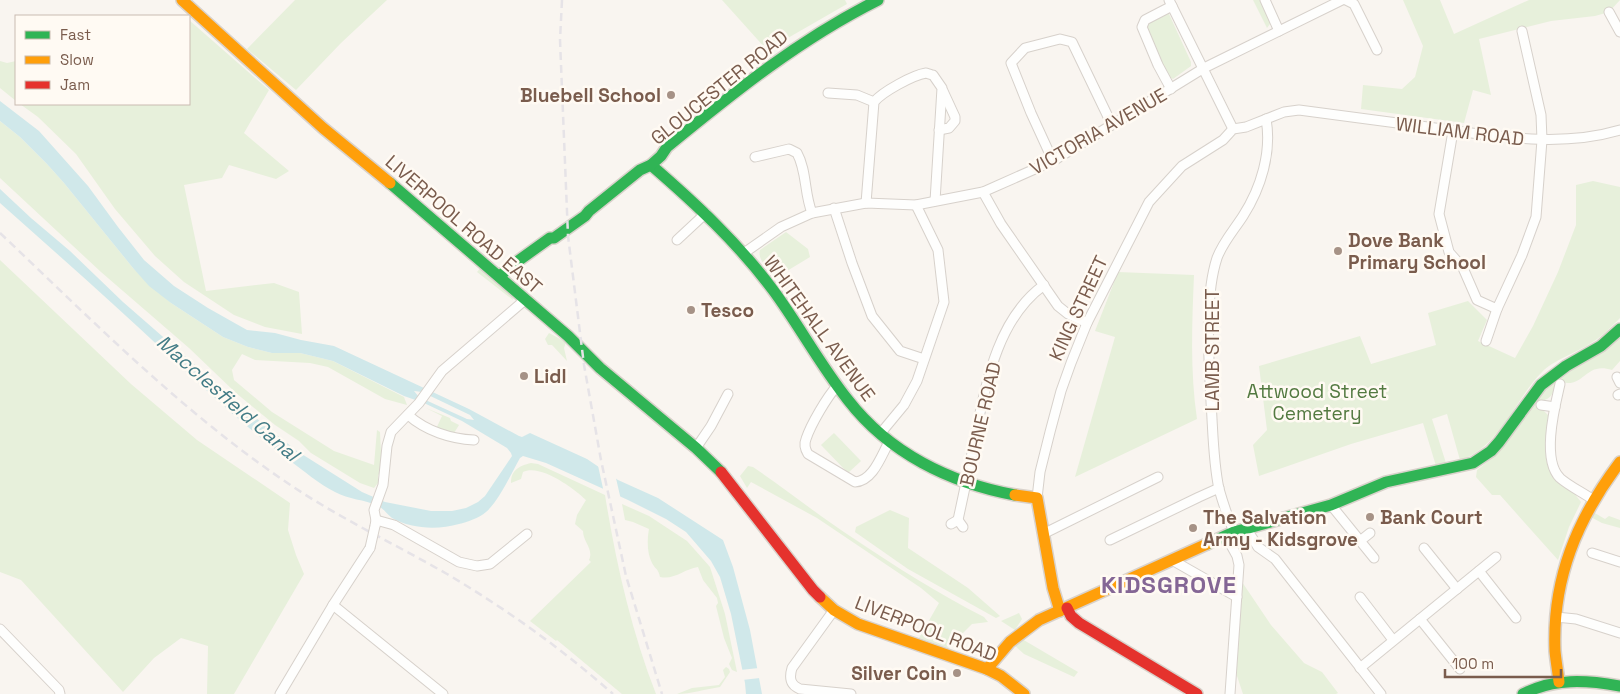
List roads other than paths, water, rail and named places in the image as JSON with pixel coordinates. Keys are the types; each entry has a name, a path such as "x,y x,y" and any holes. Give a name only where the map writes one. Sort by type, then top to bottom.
{"street":[{"name":"LIVERPOOL ROAD EAST","path":"182,0 323,128 438,222 568,336 600,368 696,448 724,475"},
{"name":"GLOUCESTER ROAD","path":"500,276 550,238 554,238 585,216 640,170 651,165 667,147 766,67 831,24 878,0"},
{"path":"1265,0 1280,30"},
{"path":"1344,0 1354,4 1377,50"},
{"name":"VICTORIA AVENUE","path":"744,253 782,227 812,213 866,203 916,205 983,192 1053,160 1204,68 1344,0"},
{"path":"1171,89 1142,27 1145,20 1171,3 1233,129"},
{"path":"1609,12 1620,32"},
{"path":"1486,340 1536,217 1542,140 1541,115 1522,31"},
{"path":"1053,160 1031,113 1012,63 1025,48 1060,39 1072,42 1112,125"},
{"path":"866,203 874,102 880,94 926,73 933,75 942,88 955,117 955,121 949,128 939,130"},
{"path":"935,201 942,88"},
{"path":"828,93 857,95 874,102"},
{"name":"WILLIAM ROAD","path":"1299,110 1542,140 1574,140 1620,130"},
{"name":"KING STREET","path":"1064,610 1053,588 1037,498 1040,472 1061,390 1087,323 1149,202 1182,166 1223,140 1233,129 1246,127 1284,112 1299,110"},
{"name":"LAMB STREET","path":"1230,694 1239,565 1219,488 1214,444 1209,358 1210,286 1217,258 1224,243 1244,215 1259,186 1269,135 1266,119"},
{"path":"1453,130 1438,214 1449,252 1463,268 1477,300 1497,309"},
{"path":"755,157 789,149 798,153 802,160 807,200 812,213"},
{"name":"WHITEHALL AVENUE","path":"651,165 706,213 744,253 774,291 837,386 880,434 943,475 966,483 1020,496 1037,498"},
{"path":"983,192 1001,224 1058,306 1068,314 1087,323"},
{"path":"880,434 904,405 917,381 944,302 938,250 916,205"},
{"path":"834,208 872,316 900,351 924,359"},
{"path":"676,240 706,213"},
{"name":"BOURNE ROAD","path":"957,524 984,389 998,349 1011,322 1023,304 1044,284"},
{"path":"280,694 333,605 370,548 375,523 374,510 383,485 387,446 391,432 419,403 442,371 526,300"},
{"path":"987,670 1016,635 1039,620 1230,534 1331,505 1386,482 1465,466 1480,460 1499,442 1541,385 1566,366 1601,346 1620,329"},
{"path":"1560,384 1555,407 1551,444 1555,471 1560,478 1592,499"},
{"path":"837,386 828,396 806,440 805,449 808,454 855,482 861,482 870,475 890,442"},
{"path":"696,448 711,426 728,394"},
{"path":"1541,405 1555,407"},
{"path":"408,416 421,425 444,435 458,439 474,440"},
{"path":"1559,682 1555,650 1556,617 1559,589 1567,555 1592,499 1620,462"},
{"name":"LIVERPOOL ROAD","path":"724,475 813,590 834,610 858,624 987,670 1015,685 1024,694"},
{"path":"1043,534 1158,477"},
{"path":"1110,540 1219,488"},
{"path":"1331,505 1374,558"},
{"path":"375,523 394,526 459,562 477,566 490,564 527,534"},
{"path":"1246,528 1258,547 1275,559 1381,694"},
{"path":"1360,541 1370,534"},
{"path":"1424,548 1457,589"},
{"path":"1592,553 1620,562"},
{"path":"1360,668 1496,557"},
{"path":"1172,560 1237,597"},
{"path":"1479,571 1516,618"},
{"path":"1360,597 1393,640"},
{"path":"333,605 443,694"},
{"path":"834,610 792,668 790,675 791,683 793,691 851,694"},
{"path":"1064,610 1079,623 1197,694"},
{"path":"1556,617 1576,619 1620,633"},
{"path":"1420,619 1460,669"},
{"path":"0,628 59,690 60,694"},
{"path":"1526,693 1559,682 1589,681 1620,686"},
{"path":"1005,694 1015,685"}],"water":[{"name":"Macclesfield Canal","path":"0,101 39,131 88,186 144,260 174,286 208,308 247,330 275,333 334,346 469,409 519,436 522,437 530,433 587,459 618,480 658,498 723,540 733,567 750,630 762,694 746,694 731,614 720,577 711,561 686,532 666,519 628,500 546,463 523,456 520,458 496,501 483,514 469,521 434,528 399,522 378,506 340,495 306,473 226,408 105,296 0,203 0,189 70,251 123,302 263,424 297,451 362,492 385,502 431,511 452,511 466,508 485,496 512,456 507,448 462,421 404,396 333,361 300,353 272,353 248,347 223,337 171,303 149,286 47,164 20,137 0,121","holes":["414,391 422,392 470,415 474,420 467,419 419,397"]}],"railway":[{"path":"562,0 560,40 568,236 584,365 601,460 626,576 662,694"},
{"path":"0,233 138,364 247,454 305,495 447,574 491,601 553,645 613,694"}],"place":[{"name":"Bluebell School","path":"671,95"},
{"name":"Dove Bank Primary School","path":"1338,251"},
{"name":"Tesco","path":"691,310"},
{"name":"Lidl","path":"524,376"},
{"name":"Bank Court","path":"1370,517"},
{"name":"The Salvation Army - Kidsgrove","path":"1193,528"},
{"name":"Silver Coin","path":"957,673"}],"district":[{"name":"KIDSGROVE","path":"1169,585"}],"park label":[{"name":"Attwood Street Cemetery","path":"1317,402"}]}
